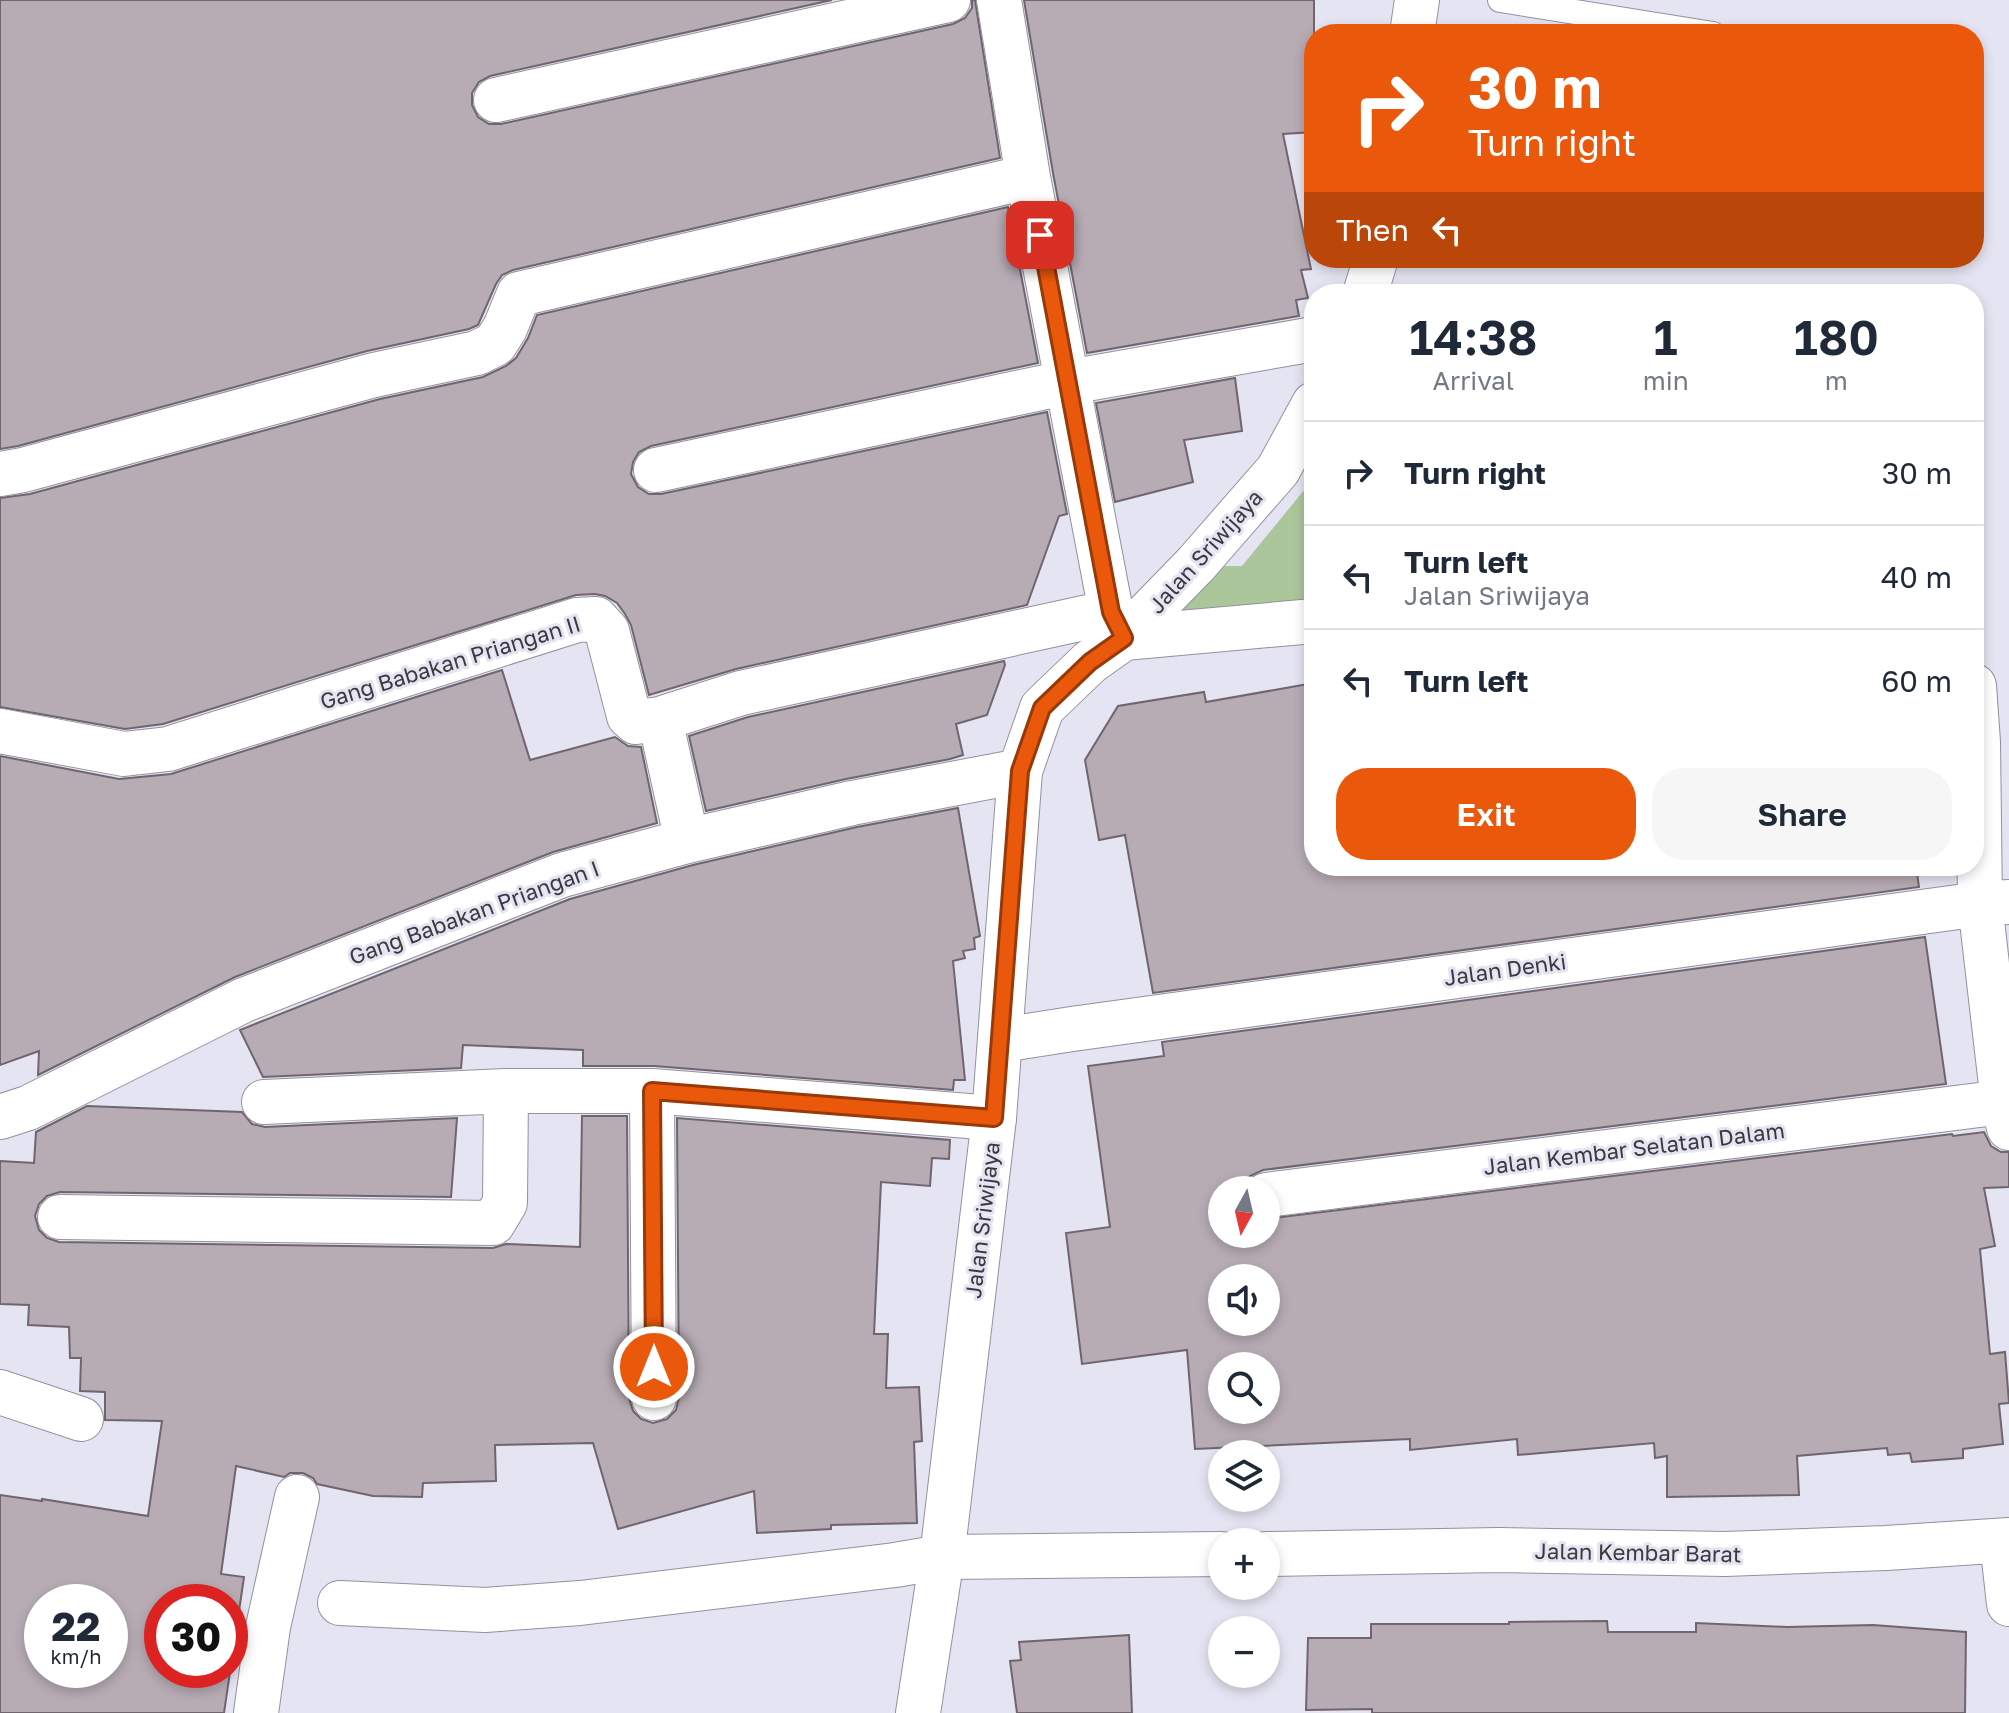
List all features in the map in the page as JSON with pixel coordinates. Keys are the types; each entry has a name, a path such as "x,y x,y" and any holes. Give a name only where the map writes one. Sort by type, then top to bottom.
{"street":[{"path":"496,100 948,0"},
{"path":"999,0 1028,177 1118,625"},
{"path":"1413,24 1417,0"},
{"path":"0,474 374,375 477,353 495,344 519,294 1028,177"},
{"path":"656,470 1069,382 1304,341"},
{"name":"Jalan Sriwijaya","path":"918,1713 942,1557 994,1118 1020,771 1042,708 1090,662 1118,625 1196,564 1278,470 1304,422"},
{"name":"Gang Babakan Priangan II","path":"0,731 124,754 168,749 577,620 596,619 607,631 629,716 636,722 660,719"},
{"path":"687,841 660,719 741,693 1118,625 1304,621"},
{"name":"Gang Babakan Priangan I","path":"0,1117 28,1108 244,1000 562,875 687,841 852,803 1020,771"},
{"path":"1984,799 1995,903 2006,1115"},
{"name":"Jalan Denki","path":"1001,1040 1995,903"},
{"path":"264,1102 506,1091 652,1091 994,1118"},
{"path":"60,1217 493,1223 505,1203 506,1091"},
{"path":"652,1091 654,1398"},
{"name":"Jalan Kembar Selatan Dalam","path":"1280,1193 2006,1115"},
{"path":"0,1392 81,1419"},
{"path":"256,1713 268,1627 297,1497"},
{"path":"2006,1540 2009,1604"},
{"name":"Jalan Kembar Barat","path":"1280,1554 1499,1550 1725,1554 2006,1540"},
{"path":"340,1603 485,1610 580,1603 942,1557 1208,1554"}],"lane":[{"path":"1500,0 1650,24"}],"green space":[{"path":"1304,490 1304,611 1161,628 1206,566 1242,566"}],"building":[{"path":"0,0 832,0 490,76 479,82 472,93 472,105 478,117 489,124 501,124 953,24 965,18 972,8 972,0 975,0 1000,158 513,270 502,275 478,325 469,329 367,351 0,449"},
{"path":"1024,0 1314,0 1314,24 1304,24 1304,133 1283,134 1304,235 1304,268 1311,269 1301,270 1304,299 1296,300 1299,316 1087,353"},
{"path":"1008,207 1038,363 651,446 639,452 631,474 638,487 649,494 661,494 1047,412 1067,514 1059,516 1027,605 736,669 649,695 631,625 617,603 595,594 576,595 163,724 125,729 0,707 0,498 30,494 380,399 483,377 516,358 537,315"},
{"path":"1235,378 1242,431 1184,440 1193,482 1115,502 1096,403"},
{"path":"1004,661 987,715 956,724 963,755 706,811 689,736 748,717"},
{"path":"502,670 530,760 615,737 628,746 641,747 657,823 553,852 235,977 38,1075 39,1051 0,1065 0,756 119,779 171,774"},
{"path":"1304,685 1304,876 1917,876 1919,887 1153,993 1125,835 1099,840 1085,760 1118,706 1204,692 1206,702"},
{"path":"958,808 980,936 974,938 975,949 963,951 965,958 953,961 965,1080 954,1080 953,1090 654,1066 583,1066 583,1050 463,1045 461,1068 263,1077 240,1030 570,899 693,865 857,827"},
{"path":"1925,937 1946,1084 1263,1170 1250,1176 1208,1176 1208,1248 1280,1248 1280,1217 1984,1132 1991,1146 2001,1152 2009,1152 2009,1187 1984,1188 1995,1246 1980,1249 1990,1354 2005,1352 2009,1403 1999,1404 2003,1444 1963,1449 1963,1458 1912,1462 1910,1453 1888,1455 1887,1448 1797,1456 1799,1495 1667,1497 1667,1456 1655,1458 1654,1443 1518,1455 1517,1439 1410,1450 1410,1439 1280,1445 1280,1440 1208,1440 1208,1448 1195,1449 1187,1350 1082,1364 1066,1233 1110,1227 1088,1066 1164,1056 1162,1042"},
{"path":"87,1106 242,1112 252,1124 265,1127 457,1118 451,1197 60,1192 47,1196 39,1204 35,1216 39,1230 47,1238 59,1242 580,1247 582,1116 627,1116 629,1398 633,1411 641,1419 653,1423 667,1419 676,1410 679,1398 677,1118 950,1140 949,1159 932,1158 930,1186 881,1182 874,1334 888,1334 886,1388 919,1387 922,1441 914,1442 917,1523 831,1525 831,1529 757,1533 754,1491 618,1529 593,1443 495,1445 496,1481 423,1483 422,1497 373,1496 317,1484 303,1473 290,1473 284,1477 236,1466 221,1574 244,1577 243,1584 144,1584 144,1688 228,1688 224,1713 0,1713 0,1495 148,1516 162,1421 105,1420 105,1392 80,1391 81,1358 70,1358 69,1327 28,1325 29,1305 0,1304 0,1161 34,1163 36,1132"},
{"path":"1607,1621 1608,1632 1696,1632 1696,1623 1787,1627 1873,1625 1966,1632 1965,1713 1372,1713 1372,1709 1306,1710 1308,1638 1371,1638 1371,1624"},
{"path":"1129,1635 1132,1713 1017,1713 1010,1661 1021,1660 1019,1642"}],"route":[{"path":"654,1367 652,1091 994,1118 1020,771 1042,708 1090,662 1124,638 1111,612 1040,235"}]}
